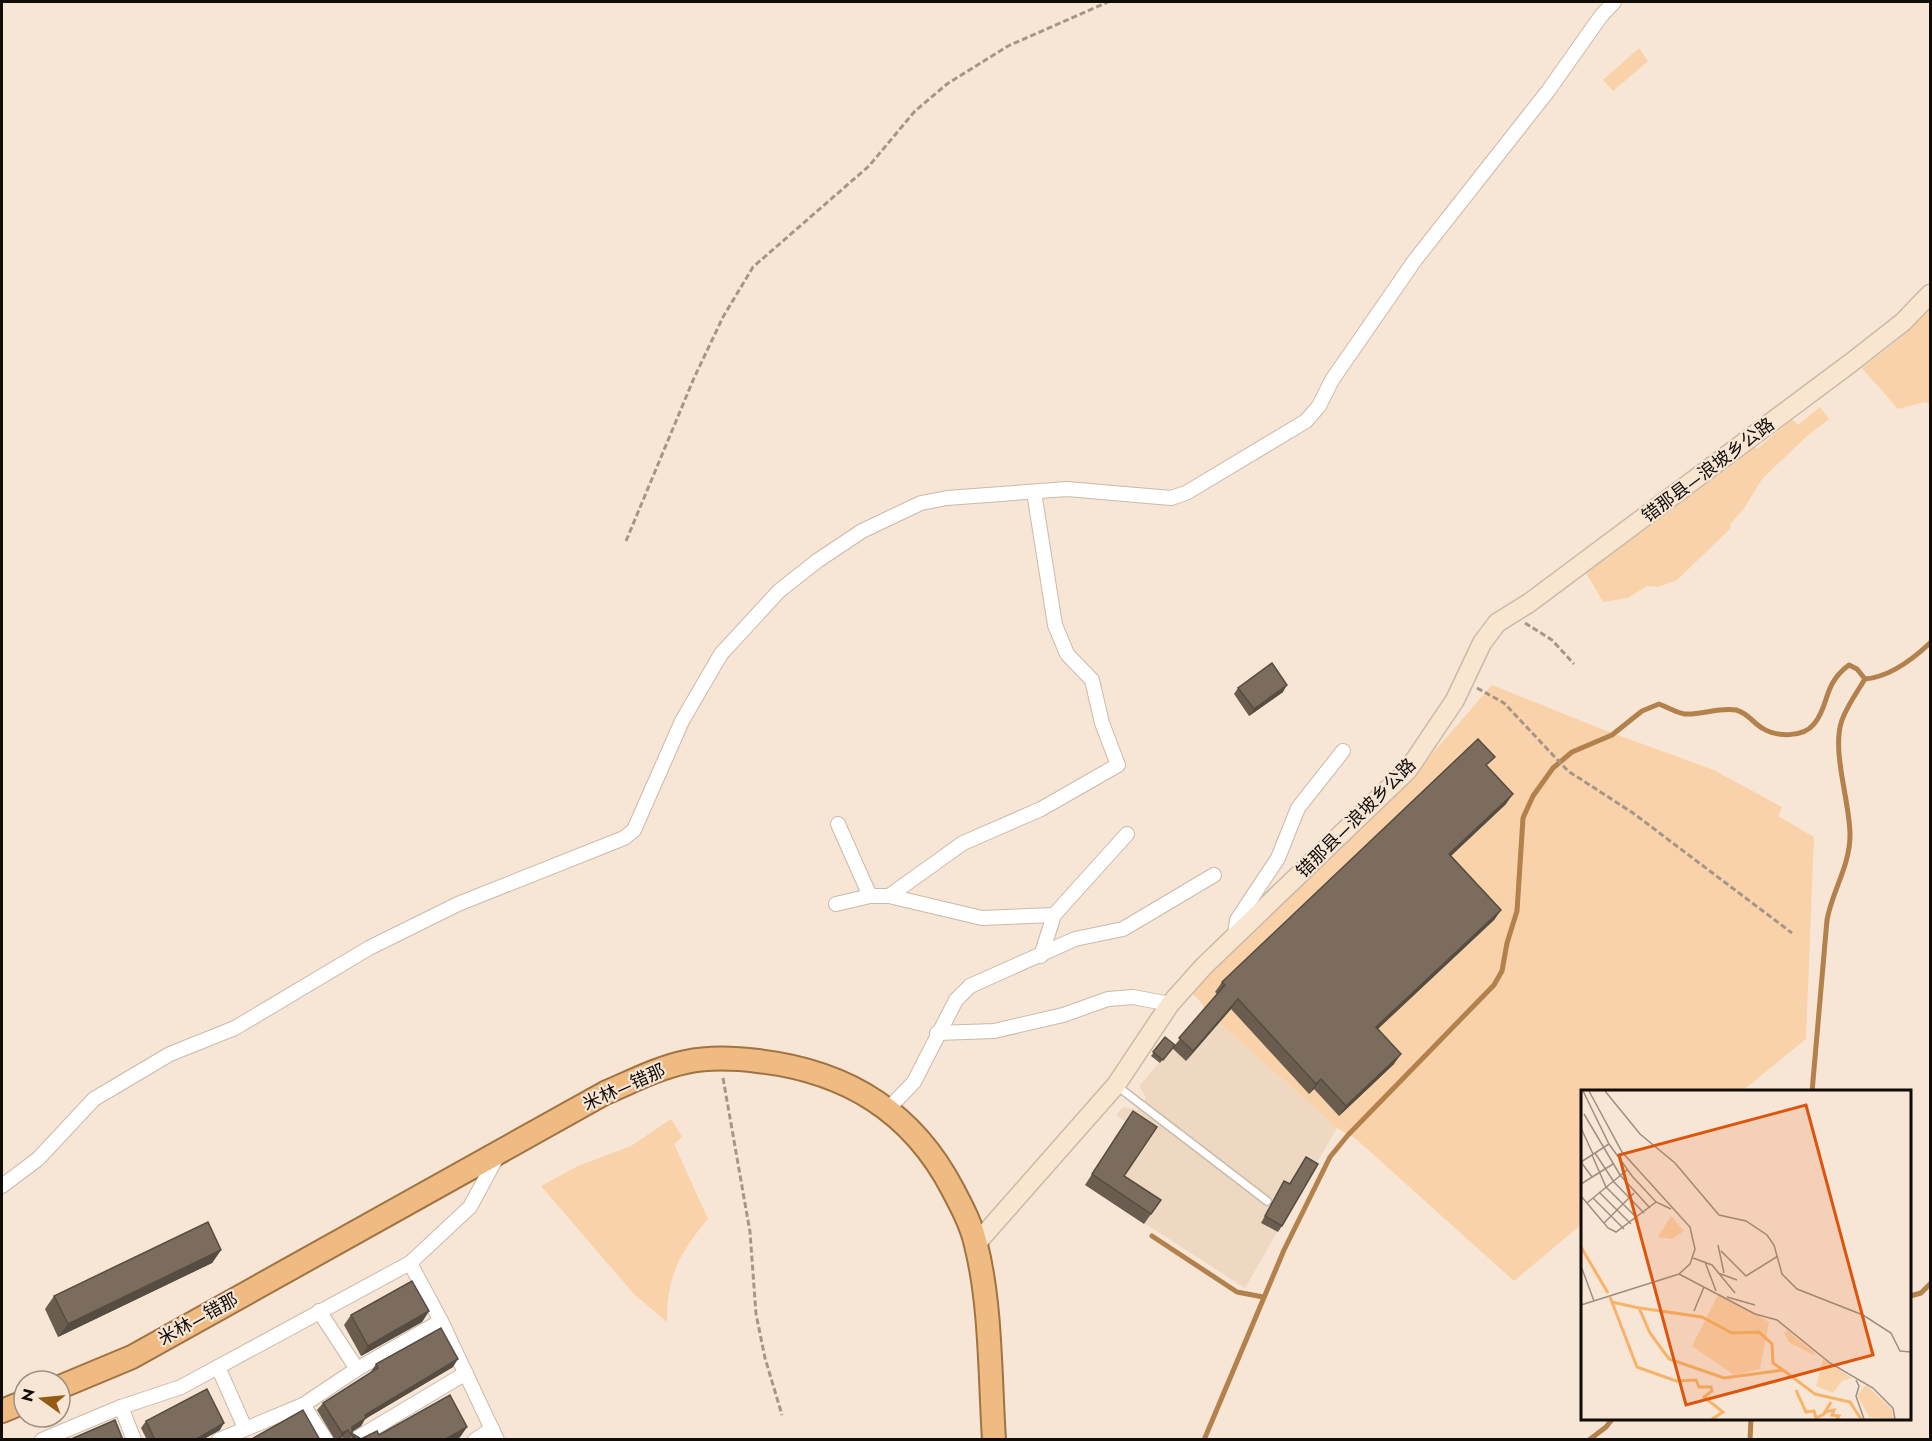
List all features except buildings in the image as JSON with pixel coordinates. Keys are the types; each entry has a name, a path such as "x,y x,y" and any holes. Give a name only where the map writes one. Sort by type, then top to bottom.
{"highway":[{"name":"米林—错那","path":"72,1383 132,1357 605,1093 646,1075 686,1062 719,1058 793,1065 826,1075 863,1092 888,1109 924,1144 944,1173 976,1244 984,1289 994,1440"}],"main road":[{"name":"错那县—浪坡乡公路","path":"976,1244 1116,1085 1170,1004 1235,936 1408,771 1455,700 1482,643 1497,623 1529,603 1765,428 1904,322 1930,294"}],"street":[{"path":"2,1186 38,1159 94,1099 170,1053 235,1028 369,948 458,904 624,838 634,830 682,721 721,654 779,591 817,561 862,531 921,503 947,498 1067,489 1112,491 1172,498 1203,483 1306,421 1320,406 1332,380 1415,260 1548,91 1601,16 1614,2"},
{"path":"889,896 963,843 1041,808 1118,765 1102,723 1092,680 1066,654 1054,625 1034,492"},
{"path":"1235,936 1237,920 1278,858 1298,808 1344,751"},
{"path":"838,824 870,896"},
{"path":"1041,956 1054,915 1127,834"},
{"path":"888,1109 914,1082 937,1033 956,1000 970,986 1075,939 1123,929 1214,875"},
{"path":"836,904 870,896 889,896 982,918 1054,915"},
{"path":"937,1033 994,1031 1063,1015 1108,999 1133,997 1170,1004"},
{"path":"42,1440 120,1407 181,1387 410,1263 470,1207 500,1151"},
{"path":"410,1263 441,1321 495,1434 474,1440"},
{"path":"319,1311 357,1369"},
{"path":"219,1440 303,1405 357,1369 441,1321"},
{"path":"218,1367 245,1428"},
{"path":"354,1440 466,1373"},
{"path":"303,1405 326,1440"},
{"path":"120,1407 134,1440"}],"lane":[{"path":"1116,1085 1267,1201"}],"path":[{"path":"626,541 694,378 723,317 753,267 869,166 915,111 948,84 1008,46 1108,2"},
{"path":"1509,614 1552,640 1574,664"},
{"path":"1463,681 1504,703 1568,771 1634,813 1792,933"},
{"path":"719,1058 750,1232 756,1314 765,1358 782,1415"}],"shaded area":[{"path":"1639,48 1648,61 1613,91 1603,80"},
{"path":"1930,308 1930,404 1925,402 1898,409 1862,368 1897,341"},
{"path":"1820,407 1829,419 1806,437 1762,479 1743,510 1731,523 1730,529 1677,580 1658,587 1647,586 1628,598 1603,602 1585,571 1753,445 1757,449 1792,419 1798,425"},
{"path":"1492,685 1604,730 1714,770 1782,807 1778,816 1814,837 1806,1039 1743,1090 1581,1090 1581,1225 1514,1281 1356,1139 1337,1128 1205,1010 1201,1002 1190,992 1412,777"},
{"path":"1205,1010 1337,1128 1245,1288 1085,1185 1126,1122 1116,1115 1123,1107 1137,1110 1146,1098 1139,1086"},
{"path":"671,1119 682,1137 674,1144 708,1219 682,1254 677,1266 669,1292 667,1322 634,1294 541,1186 578,1166 631,1146"}],"waterway":[{"path":"1812,1090 1827,920 1847,857 1850,835 1840,761 1839,732 1842,720 1865,679 1883,675 1900,667 1930,643"},
{"path":"1204,1440 1284,1250 1330,1157 1348,1135 1494,985 1502,971 1507,943 1517,911 1523,818 1533,796 1553,768 1572,752 1612,735 1642,711 1659,704 1685,714 1736,710 1744,713 1768,731 1796,734 1809,729 1819,717 1830,687 1840,672 1849,665 1857,669 1865,679"},
{"path":"1152,1236 1237,1292 1263,1297"},
{"path":"1911,1296 1921,1293 1930,1284"},
{"path":"1589,1440 1611,1420"},
{"path":"1750,1440 1751,1420"}]}
